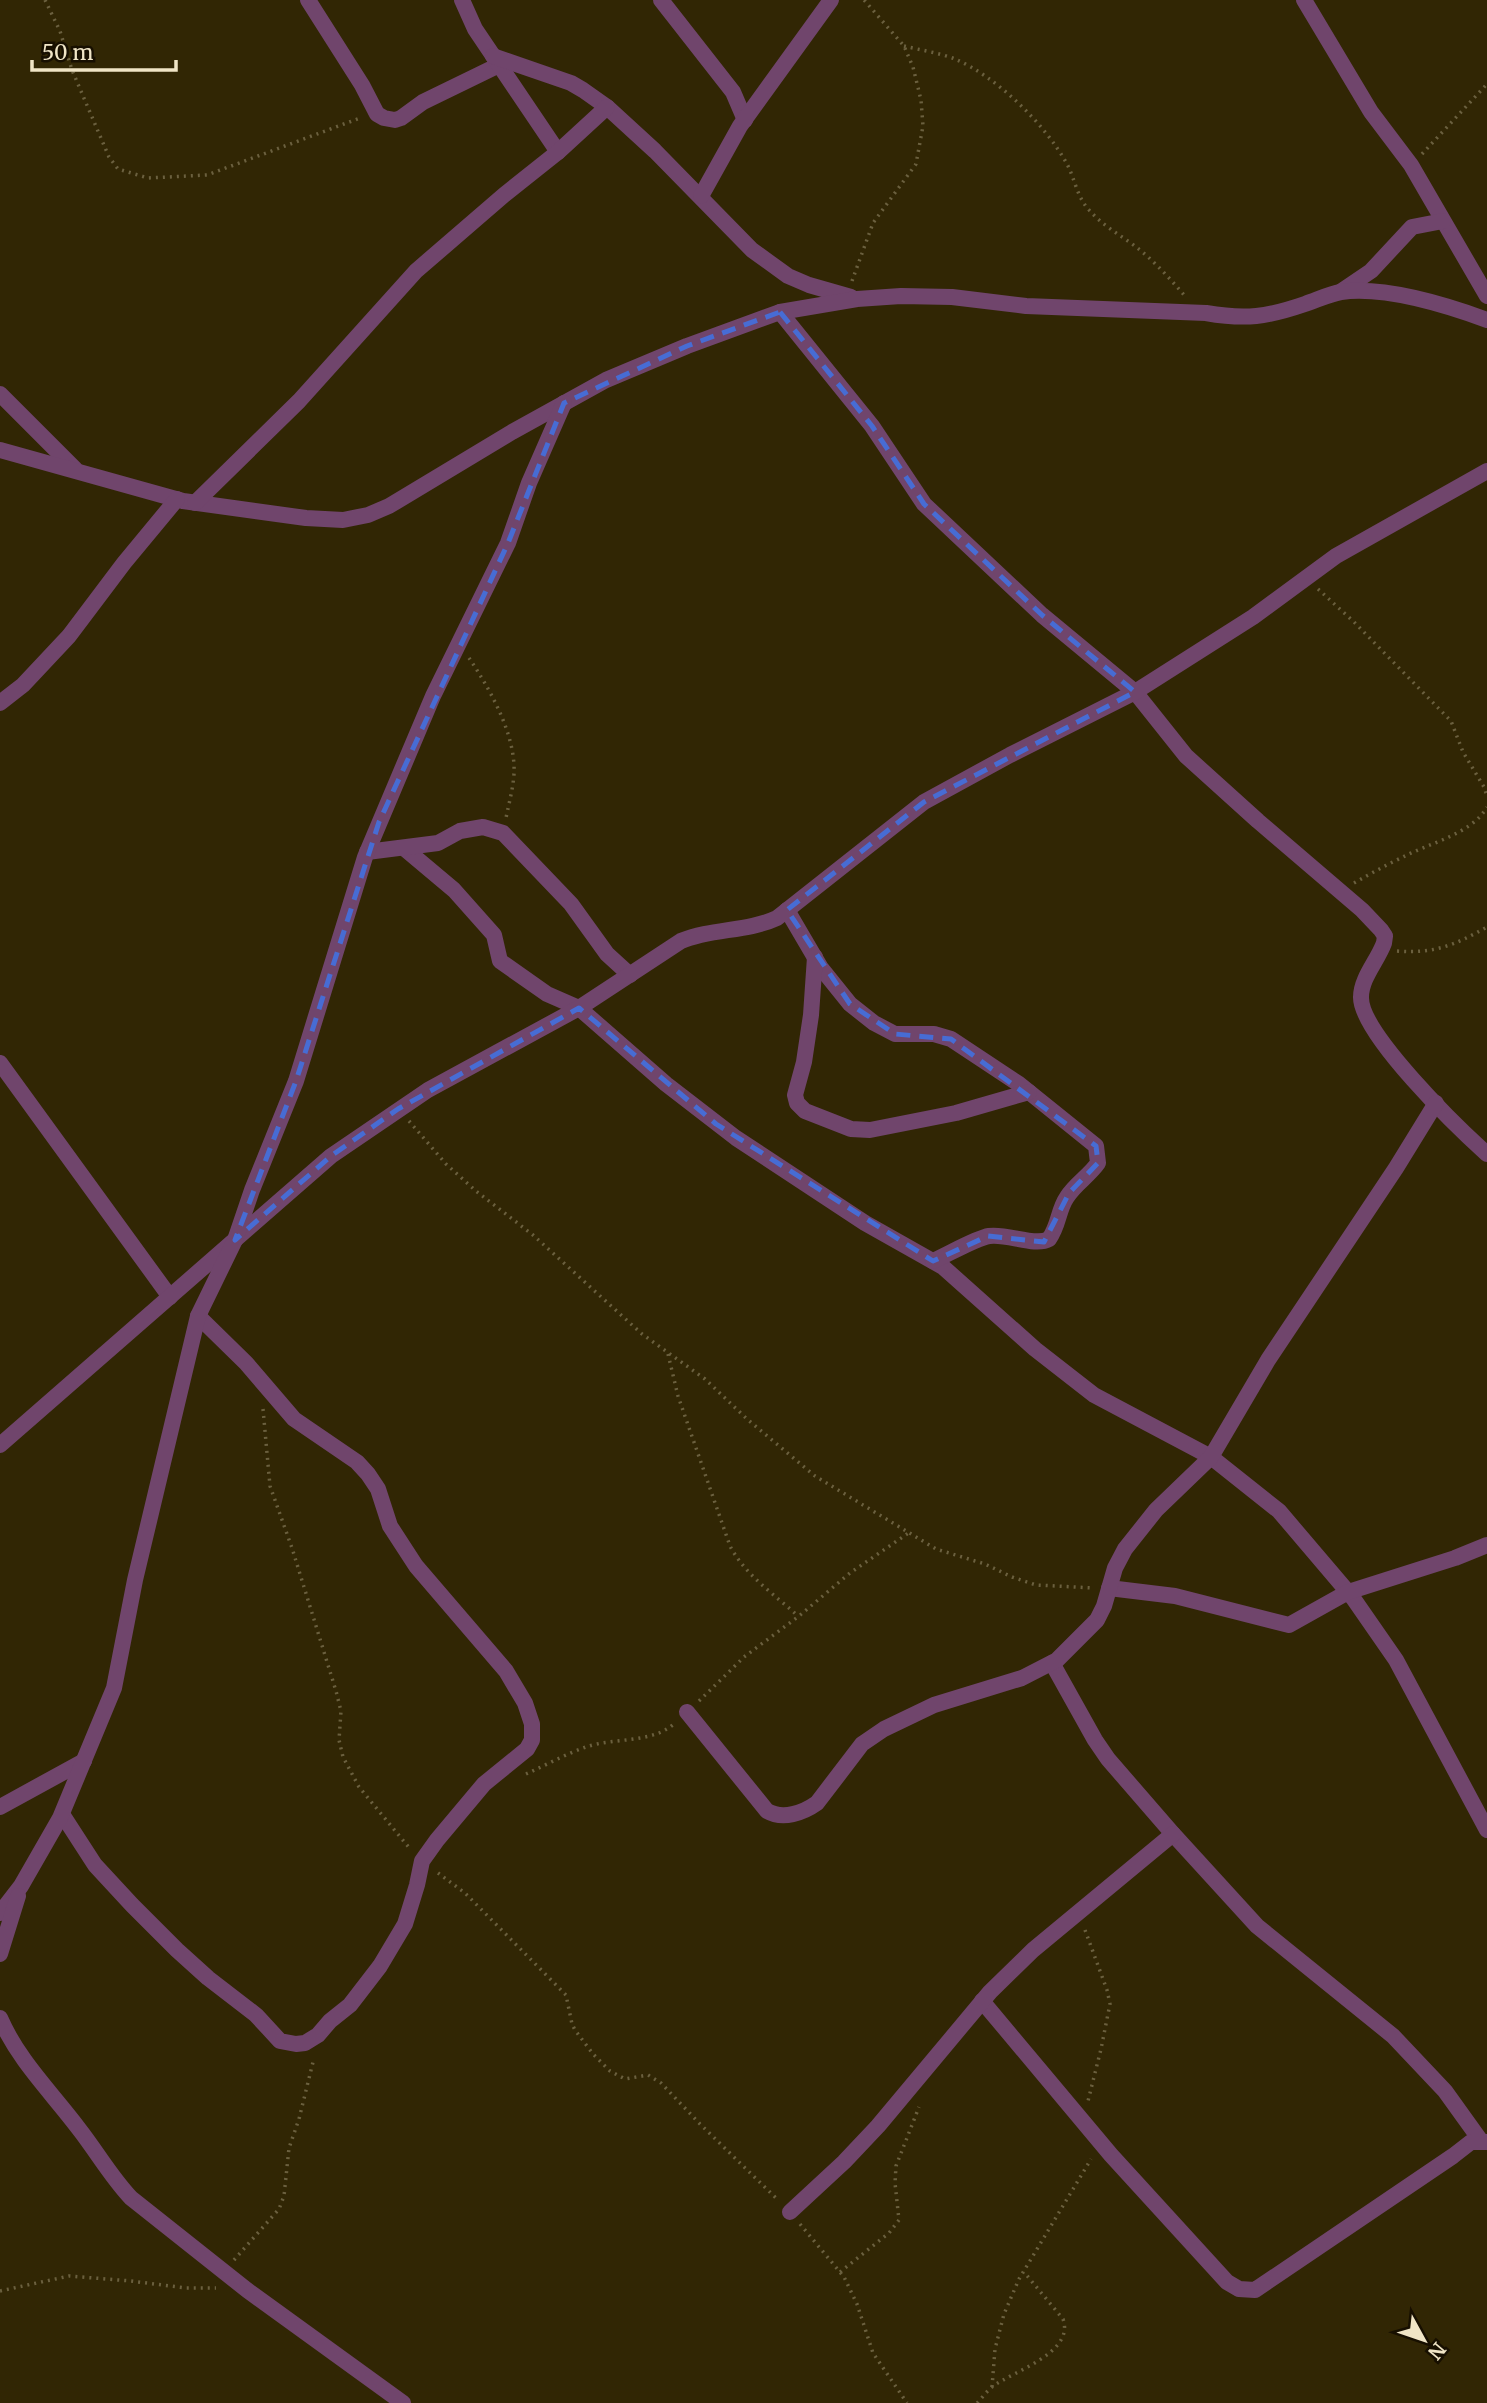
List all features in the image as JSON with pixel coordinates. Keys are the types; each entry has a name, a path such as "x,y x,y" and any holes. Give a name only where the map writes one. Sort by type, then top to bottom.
{"street":[{"path":"308,0 377,114 384,118 395,120 496,61 571,83 607,107 752,250 788,276 808,285 852,297"},
{"path":"462,0 475,29 558,152"},
{"path":"662,0 733,92 745,120"},
{"path":"701,197 745,120 831,0"},
{"path":"1304,0 1371,112 1411,165 1487,296"},
{"path":"195,502 299,401 416,271 503,195 558,152 607,107"},
{"path":"0,450 177,499 306,518 343,520 368,515 424,486 606,380 780,312 852,297 914,296 1026,306 1201,313 1251,318 1284,311 1340,292 1371,271 1412,227 1443,221"},
{"path":"1340,292 1374,292 1442,303 1487,320"},
{"path":"780,312 872,426 924,504 1042,615 1135,692 1186,756 1381,930 1385,936 1382,950 1363,985 1363,1008 1373,1029 1436,1103 1487,1154"},
{"path":"0,394 76,470"},
{"path":"0,1913 21,1886 62,1814 114,1688 135,1580 198,1316 235,1240 296,1081 367,852 433,696 508,543 529,483 564,403"},
{"path":"0,1445 331,1156 398,1109 579,1008 681,941 700,933 764,924 787,910 924,802 1135,692 1253,617 1348,550 1487,471"},
{"path":"0,703 23,685 69,636 177,499"},
{"path":"367,852 438,843 460,831 482,827 503,833 571,904 607,954 630,975"},
{"path":"404,848 454,890 481,920 494,936 500,961 547,994 579,1008 716,1124 866,1223 933,1261 971,1290 1035,1349 1094,1395 1211,1457 1279,1511 1348,1592 1396,1660 1487,1830"},
{"path":"787,910 815,957 850,1004 874,1023 895,1034 934,1034 951,1039 1029,1092 1091,1140 1098,1151 1098,1163 1069,1193 1061,1206 1054,1233 1044,1242 988,1236 933,1261"},
{"path":"815,957 811,1015 804,1062 795,1095 797,1103 805,1111 851,1129 870,1130 956,1113 1029,1092"},
{"path":"0,1063 170,1297"},
{"path":"687,1712 767,1811 787,1815 808,1810 817,1803 862,1744 884,1730 934,1705 1022,1678 1057,1660 1097,1620 1125,1549 1156,1510 1211,1457 1268,1360 1436,1103"},
{"path":"62,1814 94,1865 208,1978 256,2015 279,2040 305,2043 321,2033 330,2021 350,2005 380,1966 405,1924 422,1861 484,1784 527,1749 532,1740 532,1724 525,1703 506,1671 416,1566 390,1526 378,1489 368,1474 357,1462 293,1419 246,1363 198,1316"},
{"path":"1109,1588 1175,1597 1289,1625 1348,1592 1487,1545"},
{"path":"1052,1663 1101,1749 1256,1926 1393,2036 1445,2091 1484,2141"},
{"path":"0,1807 84,1761"},
{"path":"790,2212 878,2126 982,2001 1033,1950 1173,1834"},
{"path":"0,1954 21,1886"},
{"path":"982,2001 1102,2143 1227,2283 1245,2291 1255,2290 1471,2142 1484,2141"},
{"path":"0,2018 44,2087 79,2127 116,2182 131,2198 247,2290 403,2403"}],"path":[{"path":"45,0 60,31 72,70 109,157 113,164 125,172 148,178 207,175 351,121 377,114"},
{"path":"852,297 873,223 916,164 923,126 921,100 913,67 904,46 864,0"},
{"path":"904,46 955,59 990,79 1046,134 1067,164 1077,192 1087,209 1142,252 1201,313"},
{"path":"1411,165 1487,84"},
{"path":"1306,579 1354,622 1451,721 1463,752 1487,796"},
{"path":"459,641 502,714 509,741 514,771 503,833"},
{"path":"1340,891 1402,857 1464,828 1483,814 1487,807"},
{"path":"1382,950 1422,953 1454,944 1487,927"},
{"path":"398,1109 446,1164 476,1191 533,1235 642,1334 705,1379 756,1427 815,1476 936,1549 977,1561 1036,1585 1109,1588"},
{"path":"668,1352 678,1396 730,1546 748,1572 799,1616"},
{"path":"261,1383 270,1486 336,1691 341,1711 339,1740 343,1757 359,1787 422,1861 465,1893 566,1995 575,2030 610,2071 625,2079 648,2075 661,2083 790,2212 840,2272 857,2304 873,2353 907,2403"},
{"path":"523,1775 588,1747 654,1736 667,1730 744,1657 850,1573 910,1532"},
{"path":"1079,1911 1110,2004 1083,2120"},
{"path":"223,2271 279,2209 284,2196 289,2148 321,2033"},
{"path":"840,2272 883,2239 899,2220 896,2166 921,2101"},
{"path":"992,2387 995,2349 1004,2314 1024,2272 1069,2193 1102,2143"},
{"path":"977,2403 992,2387 1054,2349 1065,2335 1066,2326 1063,2319 1024,2272"},
{"path":"0,2291 69,2276 186,2288 247,2290"}],"highlighted area":[{"path":"780,312 872,426 924,504 1042,615 1135,692 924,802 787,910 850,1004 895,1034 951,1039 1096,1146 1098,1163 1069,1193 1044,1242 988,1236 933,1261 716,1124 579,1008 398,1109 331,1156 235,1240 296,1081 379,822 508,543 564,403 687,346"}]}
